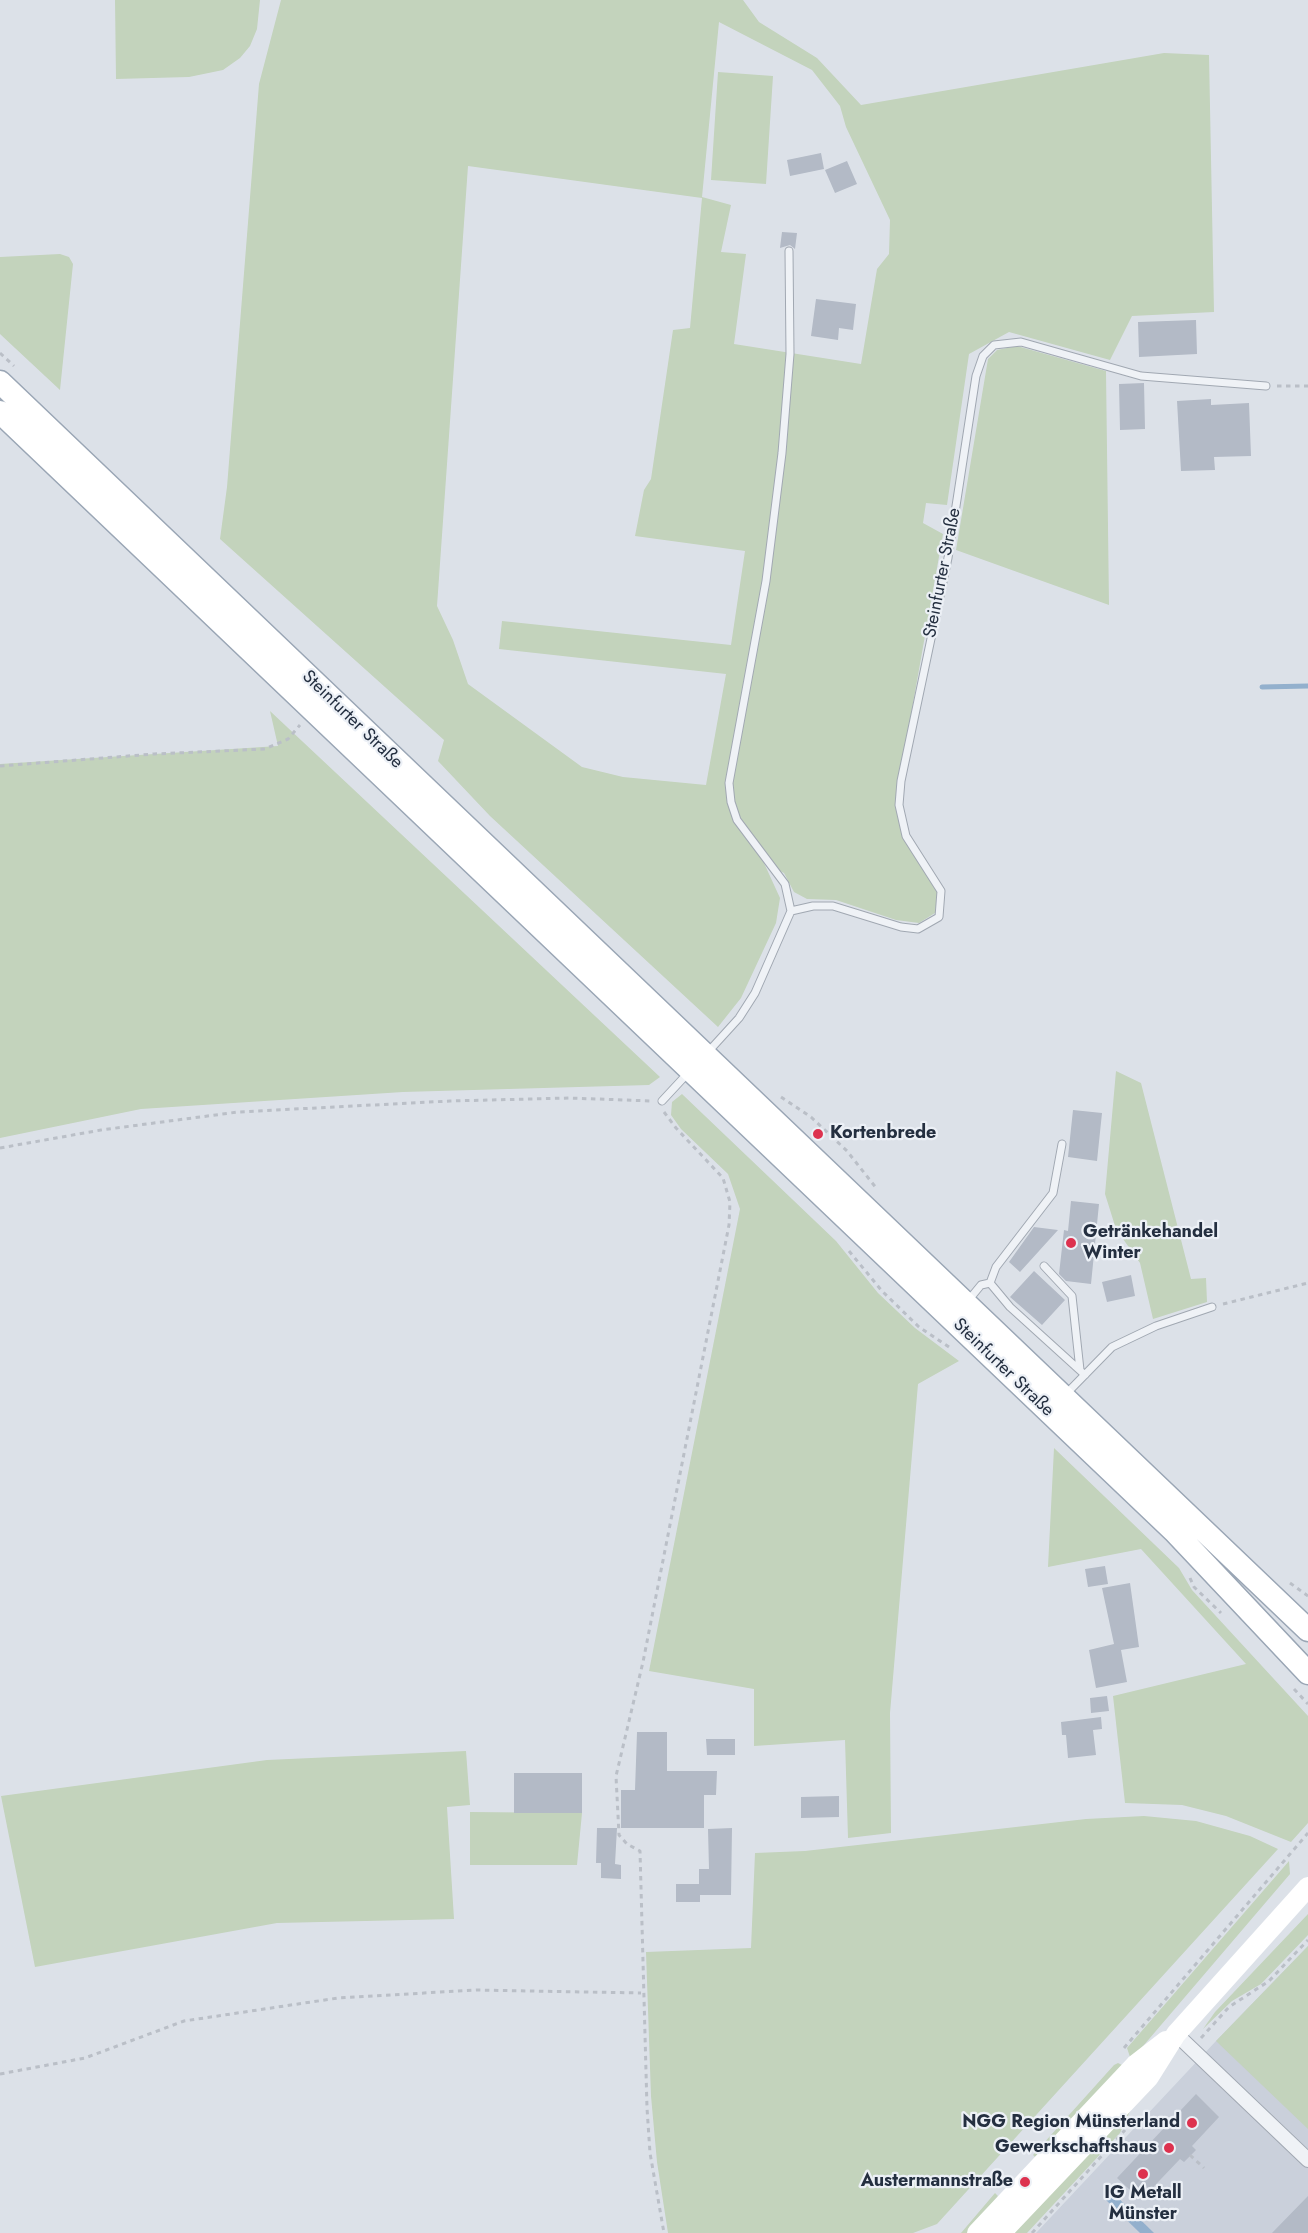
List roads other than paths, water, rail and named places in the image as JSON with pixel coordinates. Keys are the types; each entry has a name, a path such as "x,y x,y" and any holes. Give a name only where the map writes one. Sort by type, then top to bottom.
{"main road":[{"name":"Steinfurter Straße","path":"0,382 1174,1531 1308,1673"},
{"name":"Steinfurter Straße","path":"0,412 698,1063 965,1305 1308,1630"},
{"path":"1001,2233 1149,2077 1176,2034 1308,1887"},
{"path":"977,2233 1135,2065 1176,2034"}],"street":[{"path":"1176,2034 1308,2160"}],"lane":[{"path":"662,1101 739,1018 755,993 792,911 785,884 737,820 731,802 729,783 766,582 782,453 790,354 789,251"},
{"name":"Steinfurter Straße","path":"792,911 813,906 833,906 902,927 918,929 939,917 941,891 906,836 899,804 948,558 976,376 983,356 994,345 1021,342 1141,376 1266,386"},
{"path":"965,1305 981,1285 990,1282 996,1267 1053,1193 1062,1144"},
{"path":"1044,1266 1072,1296 1083,1372"},
{"path":"990,1282 1010,1307 1083,1372"},
{"name":"Steinfurter Straße","path":"1063,1398 1083,1372 1112,1347 1156,1326 1212,1307"}],"water":[{"path":"1112,2192 1154,2233 1140,2233 1105,2199"}],"waterway":[{"path":"1262,687 1308,686"}],"place":[{"name":"Kortenbrede","path":"818,1134"},
{"name":"Getränkehandel Winter","path":"1071,1243"},
{"name":"NGG Region Münsterland","path":"1192,2123"},
{"name":"Gewerkschaftshaus","path":"1169,2148"},
{"name":"IG Metall Münster","path":"1143,2174"},
{"name":"Austermannstraße","path":"1025,2182"}]}
